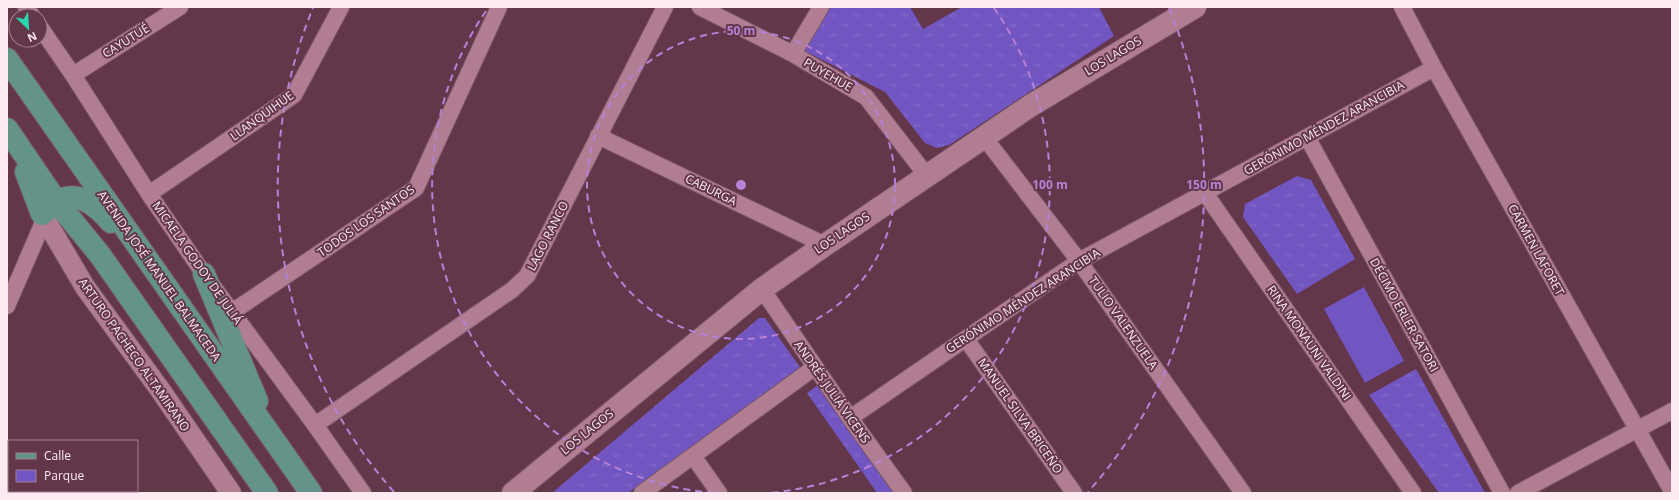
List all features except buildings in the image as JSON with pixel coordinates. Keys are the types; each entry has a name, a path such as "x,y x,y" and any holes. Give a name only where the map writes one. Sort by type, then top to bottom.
{"main road":[{"name":"LOS LAGOS","path":"513,493 762,289 1030,106 1190,8"},
{"name":"AVENIDA JOSÉ MANUEL BALMACEDA","path":"7,58 311,493"},
{"path":"9,131 49,207 100,255 267,493"},
{"path":"49,207 74,196 89,202 101,211 126,240 144,255"},
{"path":"204,274 256,395 262,422"}],"street":[{"name":"CAYUTUÉ","path":"73,74 180,7"},
{"name":"LLANQUIHUE","path":"149,194 294,96 341,7"},
{"name":"TODOS LOS SANTOS","path":"232,312 416,188 499,7"},
{"name":"LAGO RANCO","path":"315,425 512,290 527,276 665,7"},
{"name":"PUYEHUE","path":"700,7 793,54 866,97 927,176"},
{"path":"793,54 821,7"},
{"name":"CARMEN LAFORET","path":"1402,7 1434,68 1672,491"},
{"name":"MICAELA GODOY DE JULIÁ","path":"48,38 73,74 149,194 204,274 363,493"},
{"name":"GERÓNIMO MÉNDEZ ARANCIBIA","path":"850,418 1079,261 1434,68"},
{"name":"CABURGA","path":"598,136 825,245"},
{"name":"TULIO VALENZUELA","path":"984,137 1079,261 1243,493"},
{"name":"DÉCIMO ERLER SATORI","path":"1307,137 1502,493"},
{"name":"RINA MONAUNI VALDINI","path":"1205,193 1413,493"},
{"path":"7,306 49,207"},
{"name":"ARTURO PACHECO ALTAMIRANO","path":"49,207 85,287 161,391 231,493"},
{"name":"ANDRÉS JULIÁ VICENS","path":"762,289 850,418 904,493"},
{"name":"MANUEL SILVA BRICEÑO","path":"966,339 1074,493"},
{"path":"642,493 815,367"},
{"path":"1518,493 1672,411"},
{"path":"693,456 719,493"}],"green space":[{"path":"830,7 910,7 923,29 962,7 1099,7 1114,36 949,145 937,148 925,143 885,92 805,51"},
{"path":"1297,176 1311,180 1355,259 1297,294 1243,217 1245,204"},
{"path":"1364,287 1404,361 1365,383 1324,309"},
{"path":"759,318 765,318 800,367 628,493 552,493"},
{"path":"1416,369 1485,493 1439,493 1369,395"},
{"path":"818,385 893,493 877,493 807,393"}]}
